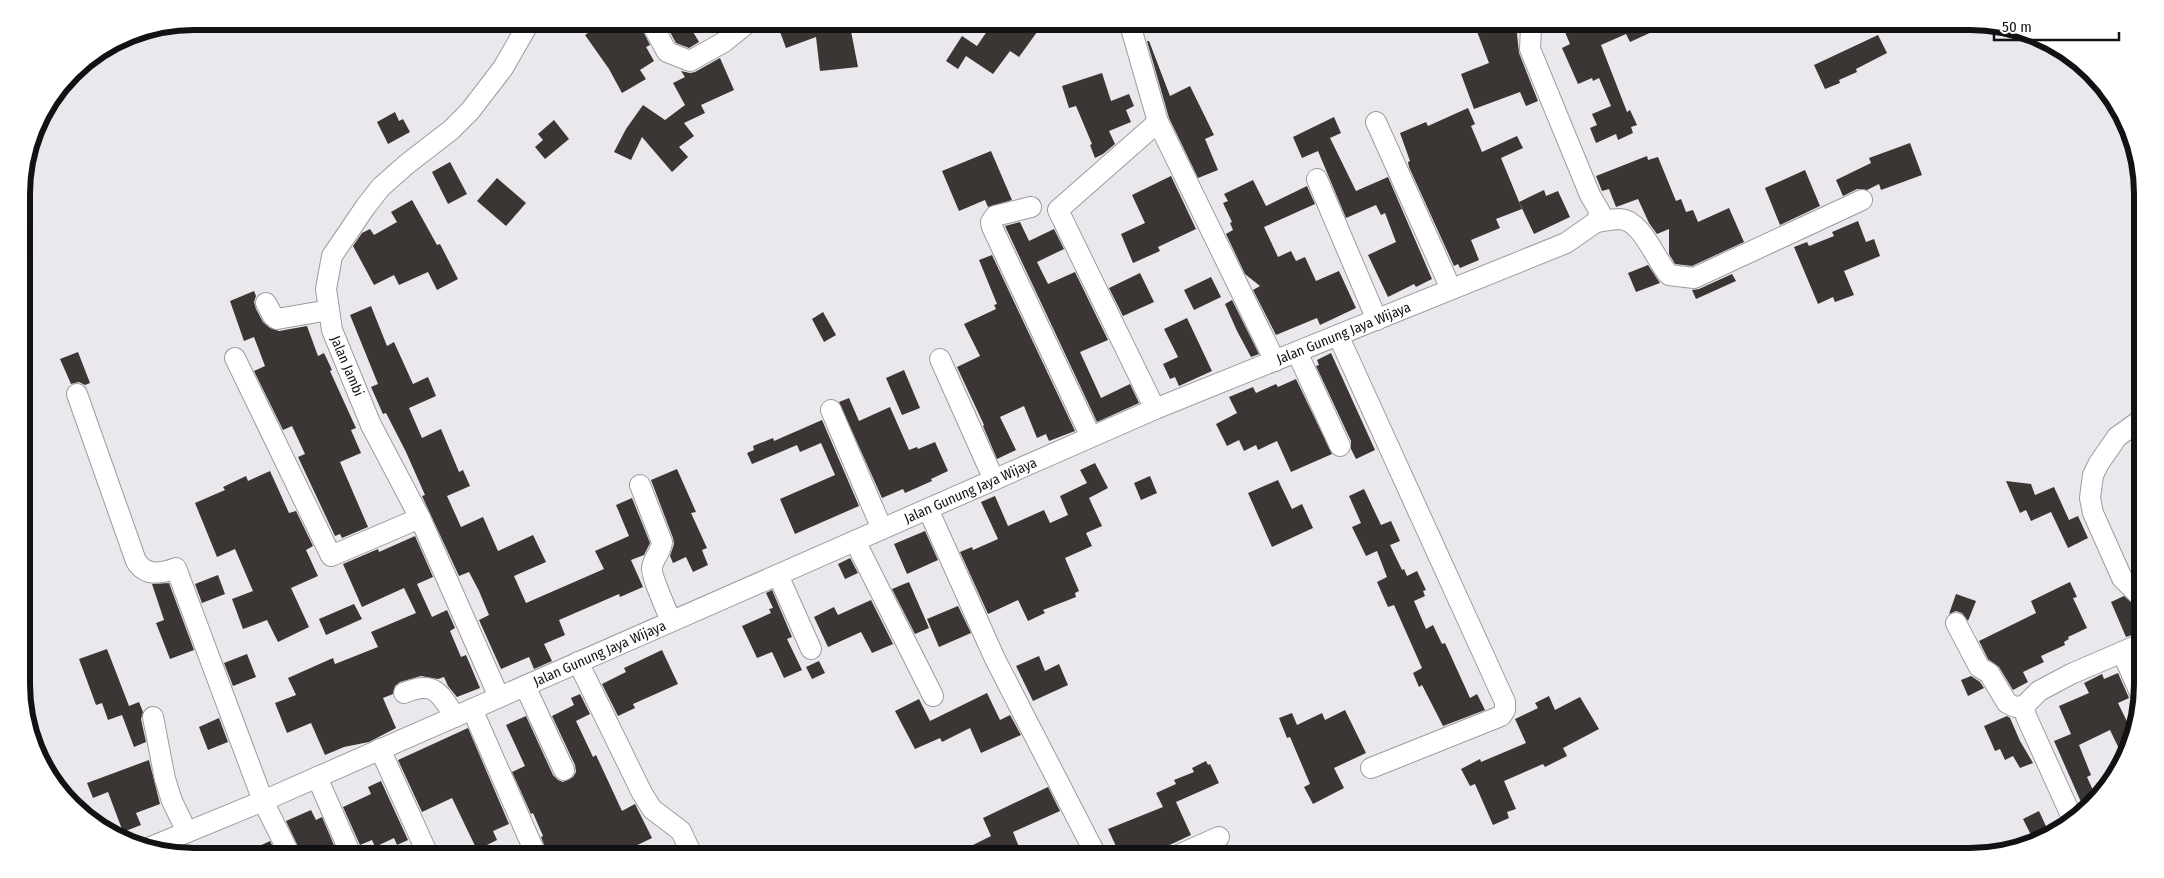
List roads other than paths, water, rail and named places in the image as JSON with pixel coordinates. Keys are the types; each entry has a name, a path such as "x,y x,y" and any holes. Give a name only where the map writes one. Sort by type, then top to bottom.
{"street":[{"name":"Jalan Jambi","path":"499,697 420,518 371,425 332,330 326,289 332,256 381,187 451,130 470,111 503,68 525,30"},
{"path":"655,30 667,52 690,61 724,42 739,30"},
{"path":"1132,30 1158,122 1275,361"},
{"path":"1530,30 1530,49 1590,195 1600,212 1596,222 1622,219 1636,227 1669,275 1694,278 1862,200"},
{"path":"1155,409 1058,210 1158,122"},
{"path":"1376,122 1451,290"},
{"path":"1317,179 1377,320"},
{"path":"1031,207 995,216 991,222 992,227 1090,437"},
{"name":"Jalan Gunung Jaya Wijaya","path":"163,845 187,832 263,801 1155,409 1566,243 1596,222"},
{"path":"266,303 273,316 277,319 329,310"},
{"path":"1338,335 1500,693 1505,710 1501,716 1372,768"},
{"path":"1297,352 1340,446"},
{"path":"235,358 331,556 420,518"},
{"path":"940,359 994,480"},
{"path":"77,394 136,561 142,568 152,573 161,573 176,568 263,801 286,848"},
{"path":"831,410 882,529"},
{"path":"2134,425 2117,437 2096,469 2090,498 2093,512 2122,578 2134,590"},
{"path":"640,485 662,542 661,551 654,560 651,570 671,621"},
{"path":"928,509 996,659 1092,848"},
{"path":"855,540 933,696"},
{"path":"778,575 811,649"},
{"path":"1956,623 1979,667 1989,673 2007,704 2014,707 2024,706 2039,691 2071,674 2134,647"},
{"path":"2122,652 2134,679"},
{"path":"578,662 642,793 652,809 681,831 689,848"},
{"path":"404,693 419,686 430,688 463,713 532,848"},
{"path":"525,686 564,770"},
{"path":"2024,706 2026,716 2070,814"},
{"path":"153,717 165,779 172,800 187,832"},
{"path":"380,749 425,848"},
{"path":"317,777 348,848"},
{"path":"1193,848 1219,837"}]}
